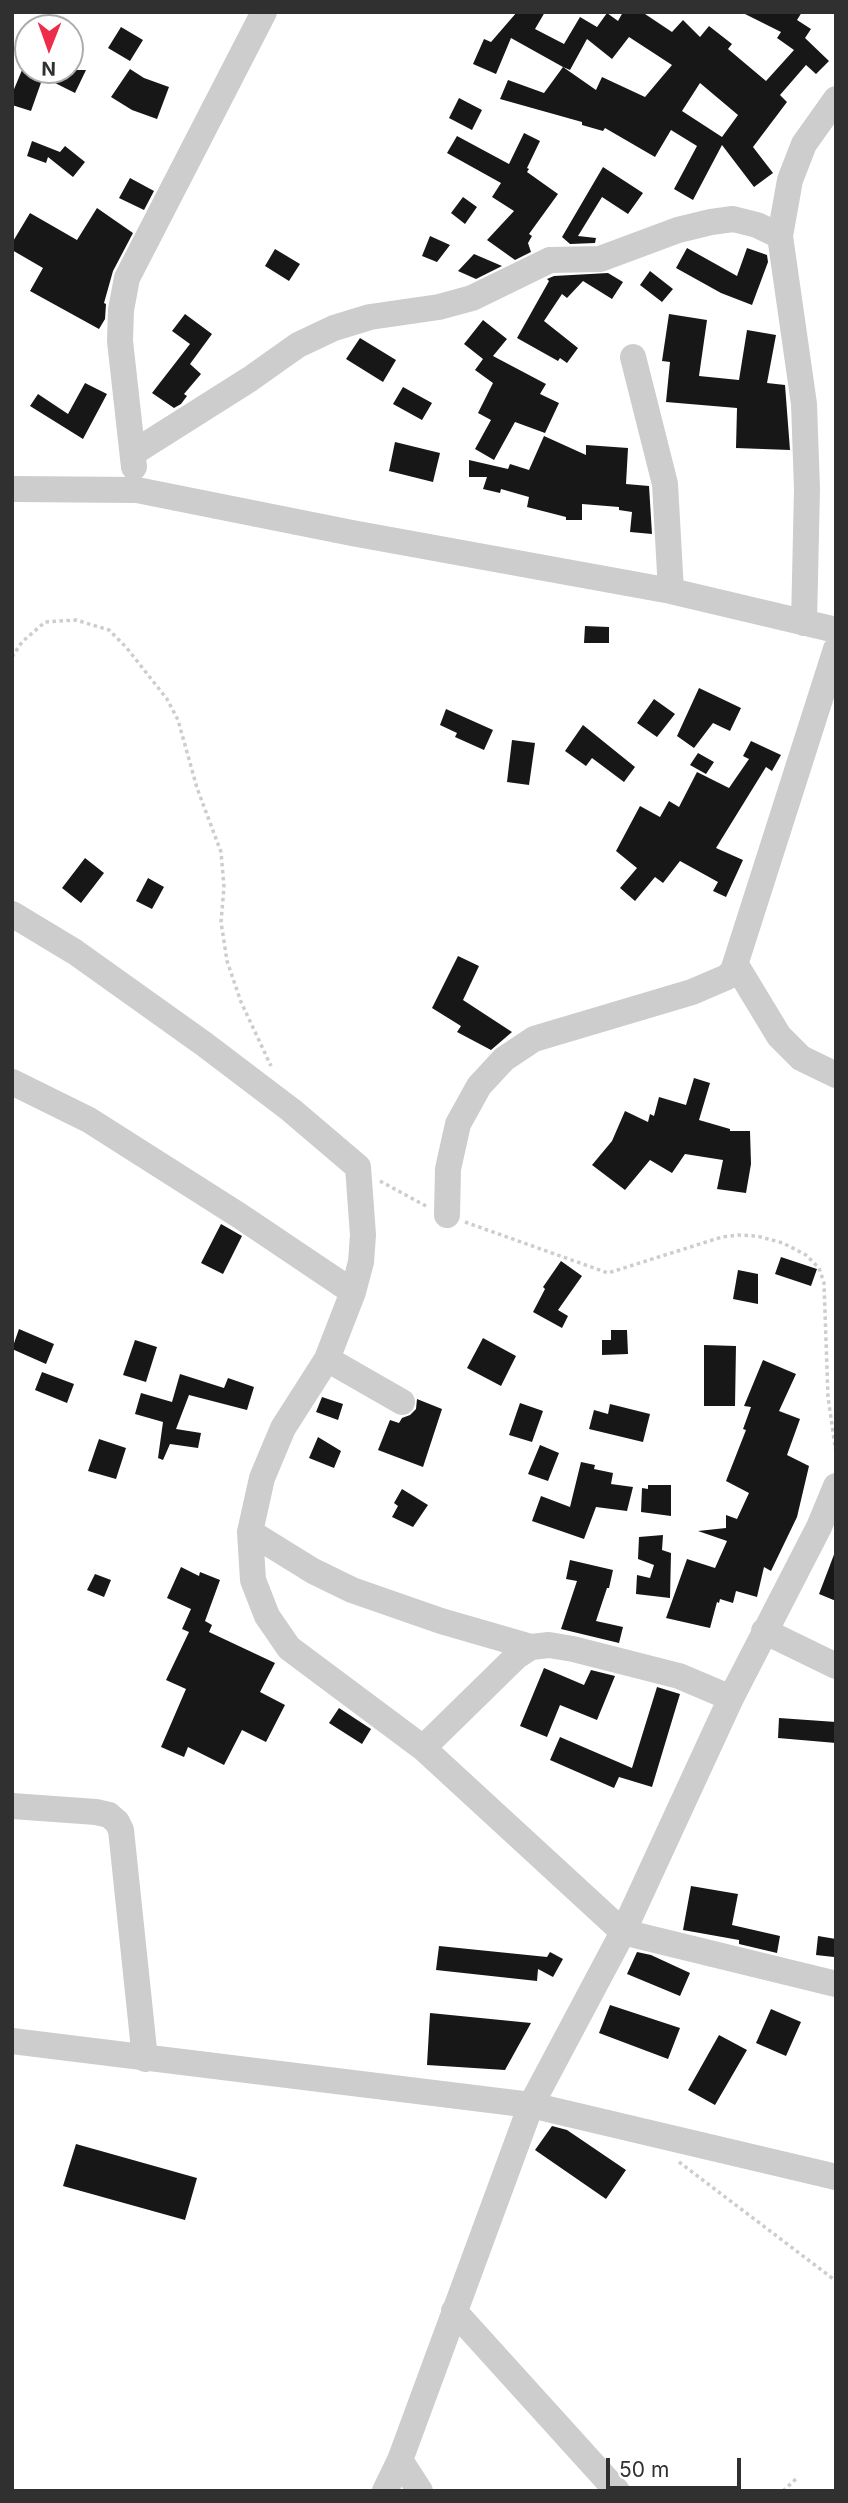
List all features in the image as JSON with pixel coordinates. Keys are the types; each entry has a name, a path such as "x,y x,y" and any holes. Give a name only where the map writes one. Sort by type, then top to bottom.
{"street":[{"path":"137,490 120,341 121,310 127,278 264,12"},
{"path":"804,623 807,489 804,404 780,236 790,180 799,156 804,144 836,99"},
{"path":"133,453 250,379 298,345 334,328 370,317 439,307 472,298 551,260 600,259 678,230 711,222 733,219 757,225 780,236"},
{"path":"633,357 665,484 671,591"},
{"path":"12,489 137,490 352,533 671,591 836,630"},
{"path":"447,1215 448,1169 458,1125 479,1086 504,1059 534,1039 692,992 727,977 736,965 836,649"},
{"path":"12,914 75,952 204,1044 291,1110 358,1167 363,1235 361,1262 353,1292 327,1359 283,1428 262,1478 250,1532 253,1580 267,1616 289,1648 423,1748 623,1932 836,1984"},
{"path":"736,965 779,1036 801,1058 836,1074"},
{"path":"12,1082 89,1120 353,1292"},
{"path":"327,1359 402,1402"},
{"path":"386,2491 400,2460 530,2105 623,1932 764,1631 827,1530 836,1486"},
{"path":"250,1532 313,1571 352,1590 441,1621 531,1647 549,1645 573,1649 679,1676 731,1698"},
{"path":"764,1631 836,1666"},
{"path":"423,1748 517,1656 531,1647"},
{"path":"12,1806 96,1812 109,1815 117,1822 121,1830 145,2059"},
{"path":"12,2041 530,2105 836,2177"},
{"path":"454,2311 617,2491"},
{"path":"400,2460 420,2491"}],"path":[{"path":"12,657 23,642 45,622 76,620 108,630 126,646 167,699 178,720 220,852 224,887 221,922 227,961 241,1002 274,1074"},
{"path":"358,1167 415,1201 447,1215 608,1273 722,1237 738,1235 783,1244 806,1255 819,1268 824,1283 828,1397 836,1453"},
{"path":"669,2155 836,2281"},
{"path":"783,2491 797,2478"}],"building":[{"path":"517,12 545,12 535,29 564,44 580,17 597,27 607,13 618,21 623,12 642,12 672,32 683,20 700,37 709,26 732,44 728,49 766,81 794,50 777,38 781,32 741,12 802,12 797,20 811,29 805,38 829,61 816,74 806,65 780,95 787,102 753,147 773,173 754,187 722,145 693,200 674,189 697,146 671,130 655,157 605,128 603,131 582,125 582,122 500,99 508,80 544,93 563,67 511,38 496,74 473,64 484,39 491,42","holes":["629,37 672,65 645,97 602,77 596,90 563,67 570,70 587,39 612,59","700,83 738,115 722,137 682,111"]},
{"path":"121,27 143,40 130,61 108,48"},
{"path":"130,69 144,78 169,87 157,119 132,110 111,97"},
{"path":"16,84 41,84 31,111 12,105 12,94"},
{"path":"57,84 79,84 75,93"},
{"path":"459,98 482,110 472,130 449,118"},
{"path":"524,133 540,141 527,172 558,194 529,234 532,236 528,243 531,252 515,260 487,240 514,211 492,197 501,183 447,153 457,136 509,164"},
{"path":"32,141 60,152 65,146 85,162 73,177 48,157 46,163 27,156"},
{"path":"603,167 643,193 628,214 602,197 578,236 596,238 595,243 570,244 562,237"},
{"path":"130,178 154,191 144,210 119,198"},
{"path":"463,197 477,207 465,224 451,213"},
{"path":"97,208 133,233 113,271 104,303 105,319 99,329 30,291 43,268 12,250 12,243 30,213 77,240"},
{"path":"430,236 450,245 437,262 422,256"},
{"path":"687,248 737,276 747,248 767,255 768,262 752,305 721,293 676,268"},
{"path":"275,249 300,264 289,281 265,266"},
{"path":"474,254 502,266 476,279 458,271"},
{"path":"650,271 673,289 662,302 640,285"},
{"path":"608,273 623,282 612,299 583,281 567,298 562,294 544,321 578,348 567,363 560,358 558,361 517,338 549,281 547,279 554,276"},
{"path":"185,314 212,334 190,364 201,374 184,394 187,396 181,404 174,408 152,393 190,344 172,331"},
{"path":"669,314 707,320 699,376 739,380 747,330 776,335 767,383 785,385 790,450 736,448 737,408 666,402 670,362 662,361"},
{"path":"483,320 507,339 493,356 546,384 540,394 559,403 545,433 515,422 494,460 475,449 491,420 478,413 493,383 475,370 483,359 464,344"},
{"path":"360,338 396,360 383,382 346,359"},
{"path":"85,383 107,394 83,439 30,406 38,394 68,414"},
{"path":"403,387 432,403 422,420 393,404"},
{"path":"544,436 586,455 586,445 628,448 626,484 649,486 652,534 630,532 632,512 619,510 619,507 582,504 582,520 566,520 566,517 527,507 529,497 501,489 500,493 483,489 487,477 469,477 469,460 508,469 510,464 529,470"},
{"path":"395,442 440,453 433,482 389,471"},
{"path":"585,626 609,627 609,643 584,643"},
{"path":"699,688 741,708 730,731 713,723 694,748 677,736"},
{"path":"654,699 675,714 657,737 637,723"},
{"path":"446,709 493,730 484,750 455,737 457,733 440,725"},
{"path":"583,725 635,767 624,782 592,758 586,766 565,751"},
{"path":"512,740 535,743 529,785 507,782"},
{"path":"751,741 781,755 772,771 766,767 716,848 743,860 726,897 713,891 718,882 680,861 663,883 655,877 635,901 620,888 637,868 616,851 640,806 660,817 669,801 679,807 697,772 729,788 749,759 743,756"},
{"path":"698,753 714,762 706,774 690,765"},
{"path":"85,858 104,873 81,903 62,888"},
{"path":"148,878 164,887 152,909 136,901"},
{"path":"458,956 479,966 463,1000 512,1032 491,1050 457,1032 461,1026 432,1008"},
{"path":"694,1078 710,1083 699,1120 730,1131 750,1131 751,1164 746,1193 717,1189 723,1160 685,1154 672,1173 650,1160 625,1190 592,1165 612,1141 625,1111 648,1122 650,1114 654,1116 659,1097 686,1105"},
{"path":"221,1224 242,1236 223,1274 201,1263"},
{"path":"781,1257 817,1269 811,1286 775,1274"},
{"path":"561,1261 582,1276 558,1310 568,1316 562,1328 533,1312 545,1289 543,1287"},
{"path":"738,1270 758,1274 758,1304 733,1299"},
{"path":"19,1329 54,1344 46,1364 12,1349"},
{"path":"611,1330 627,1330 628,1354 602,1355 602,1340 611,1340"},
{"path":"483,1338 516,1356 501,1386 467,1368"},
{"path":"135,1340 157,1347 146,1382 123,1375"},
{"path":"704,1345 736,1346 735,1406 704,1406"},
{"path":"763,1360 796,1374 779,1411 800,1419 787,1455 809,1466 797,1517 771,1571 764,1567 757,1597 736,1591 733,1603 720,1599 710,1628 666,1618 687,1559 715,1568 727,1541 698,1531 726,1528 726,1515 737,1519 749,1493 726,1481 746,1430 743,1429 751,1407 744,1406"},
{"path":"42,1372 74,1384 67,1403 35,1390"},
{"path":"180,1374 224,1388 228,1378 254,1387 247,1410 189,1395 176,1429 201,1433 198,1448 170,1444 163,1460 158,1458 163,1422 135,1414 141,1393 172,1402"},
{"path":"322,1397 343,1404 338,1420 316,1412"},
{"path":"417,1399 442,1409 423,1467 378,1450 390,1420 399,1423 402,1418 410,1415 416,1409"},
{"path":"520,1403 543,1411 532,1442 509,1435"},
{"path":"610,1404 650,1414 643,1442 589,1429 594,1410 608,1414"},
{"path":"318,1437 341,1451 334,1468 309,1458"},
{"path":"99,1439 126,1448 116,1479 88,1471"},
{"path":"540,1445 559,1453 548,1481 528,1474"},
{"path":"581,1462 595,1465 594,1469 613,1473 611,1484 633,1487 627,1511 596,1507 584,1539 532,1521 541,1496 570,1507"},
{"path":"648,1485 671,1485 671,1516 641,1512 642,1488 648,1489"},
{"path":"402,1489 428,1505 413,1527 392,1517 398,1506 394,1503"},
{"path":"663,1535 662,1550 671,1553 670,1598 636,1594 637,1575 650,1578 654,1565 638,1559 639,1537"},
{"path":"836,1553 836,1601 819,1594"},
{"path":"570,1560 613,1570 596,1621 623,1627 619,1643 561,1629 577,1581 566,1579"},
{"path":"181,1567 199,1576 200,1572 220,1580 205,1621 212,1625 209,1632 275,1663 260,1692 285,1705 266,1742 242,1730 224,1765 188,1747 184,1757 161,1747 186,1689 166,1680 189,1632 182,1629 191,1609 167,1598"},
{"path":"95,1574 111,1580 104,1597 87,1590"},
{"path":"544,1668 584,1685 591,1670 615,1676 597,1720 560,1705 547,1737 520,1726"},
{"path":"657,1687 680,1694 652,1787 619,1777 614,1788 550,1760 560,1737 632,1768"},
{"path":"339,1708 371,1729 362,1744 329,1723"},
{"path":"779,1718 836,1722 836,1743 778,1738"},
{"path":"691,1886 738,1894 732,1925 780,1936 777,1953 739,1944 739,1940 683,1930"},
{"path":"818,1936 836,1939 834,1957 816,1955"},
{"path":"439,1946 547,1957 550,1952 563,1959 553,1977 538,1969 537,1981 436,1970"},
{"path":"637,1952 651,1955 690,1973 680,1996 627,1974"},
{"path":"610,2005 680,2028 668,2059 599,2033"},
{"path":"771,2009 801,2022 786,2056 756,2043"},
{"path":"430,2013 531,2023 505,2070 427,2065"},
{"path":"719,2035 747,2050 715,2105 688,2090"},
{"path":"552,2126 567,2130 626,2170 606,2199 535,2150"},
{"path":"76,2144 197,2178 185,2220 63,2186"}]}
